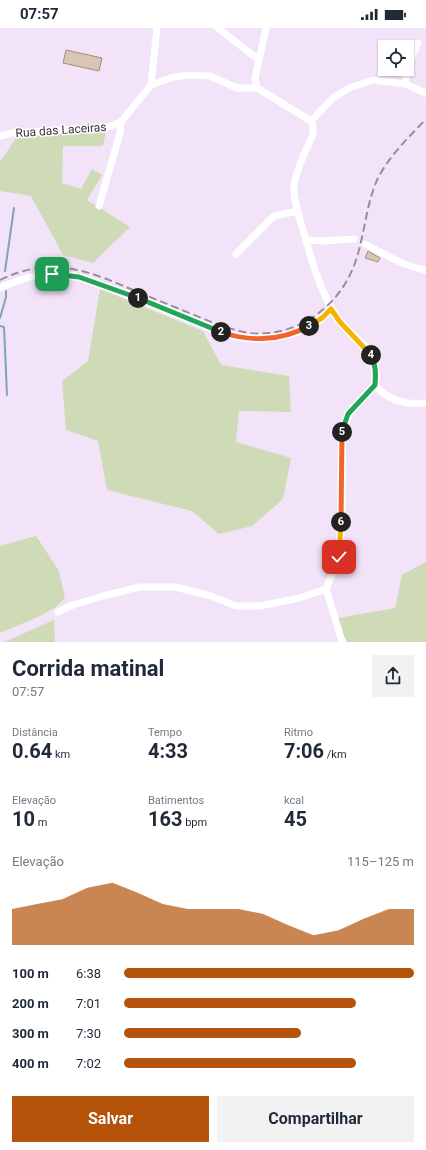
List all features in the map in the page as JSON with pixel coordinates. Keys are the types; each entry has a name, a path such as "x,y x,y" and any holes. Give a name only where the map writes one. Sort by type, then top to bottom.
{"street":[{"path":"152,86 157,28"},
{"path":"218,28 259,60"},
{"path":"257,88 255,78 266,28"},
{"path":"405,84 409,63 418,43"},
{"path":"99,206 120,133 121,122 152,86 173,77 191,75 210,76 237,88 257,88 311,121 313,126 313,134 296,176 294,186 298,212 311,259 331,309 340,322 371,353 376,370 375,385 348,414 343,425 342,506 339,557 326,589 343,642"},
{"path":"311,121 333,98 349,88 373,80 405,84 426,93"},
{"name":"Rua das Laceiras","path":"0,136 13,133 108,127 121,122"},
{"path":"236,254 274,216 298,212"},
{"path":"306,240 322,241 354,239"},
{"path":"366,244 397,260 426,270"},
{"path":"0,288 33,276 56,274 75,276 147,302 218,331 253,339 271,338 299,331 315,322 331,309"},
{"path":"375,385 382,394 398,401 413,404 426,403"},
{"path":"58,612 73,605 140,587 175,587 211,596 236,606 260,606 299,598 326,589"}],"green space":[{"path":"106,130 103,146 63,146 62,183 81,189 92,169 102,175 87,200 130,227 93,263 63,255 31,196 0,191 0,162 16,138"},
{"path":"100,289 203,331 221,365 289,376 291,412 239,411 236,442 291,458 283,499 252,526 219,534 192,511 107,490 98,441 66,430 62,381 88,361"},
{"path":"36,536 59,571 65,598 56,607 38,617 0,633 0,546"},
{"path":"426,562 426,642 346,642 338,618 395,608 402,575"},
{"path":"54,620 55,642 4,642"}],"building":[{"path":"66,50 102,58 99,71 63,63"},
{"path":"368,251 380,258 378,262 365,258"}],"waterway":[{"path":"5,271 14,208"},
{"path":"0,318 6,297 6,291"},
{"path":"0,326 4,327 7,395"}],"railway":[{"path":"0,280 19,272 37,268 55,267 72,269 105,278 214,323 240,331 249,333 267,333 284,330 300,324 315,316 340,292 349,277 356,260 371,198 378,178 394,154 426,119"}],"route":[{"path":"52,274 79,277 147,302 218,331 244,338 271,338 290,334 299,331 322,318 331,309 340,322 371,353 376,370 375,385 348,414 343,425 341,455 342,506 339,557"}]}
